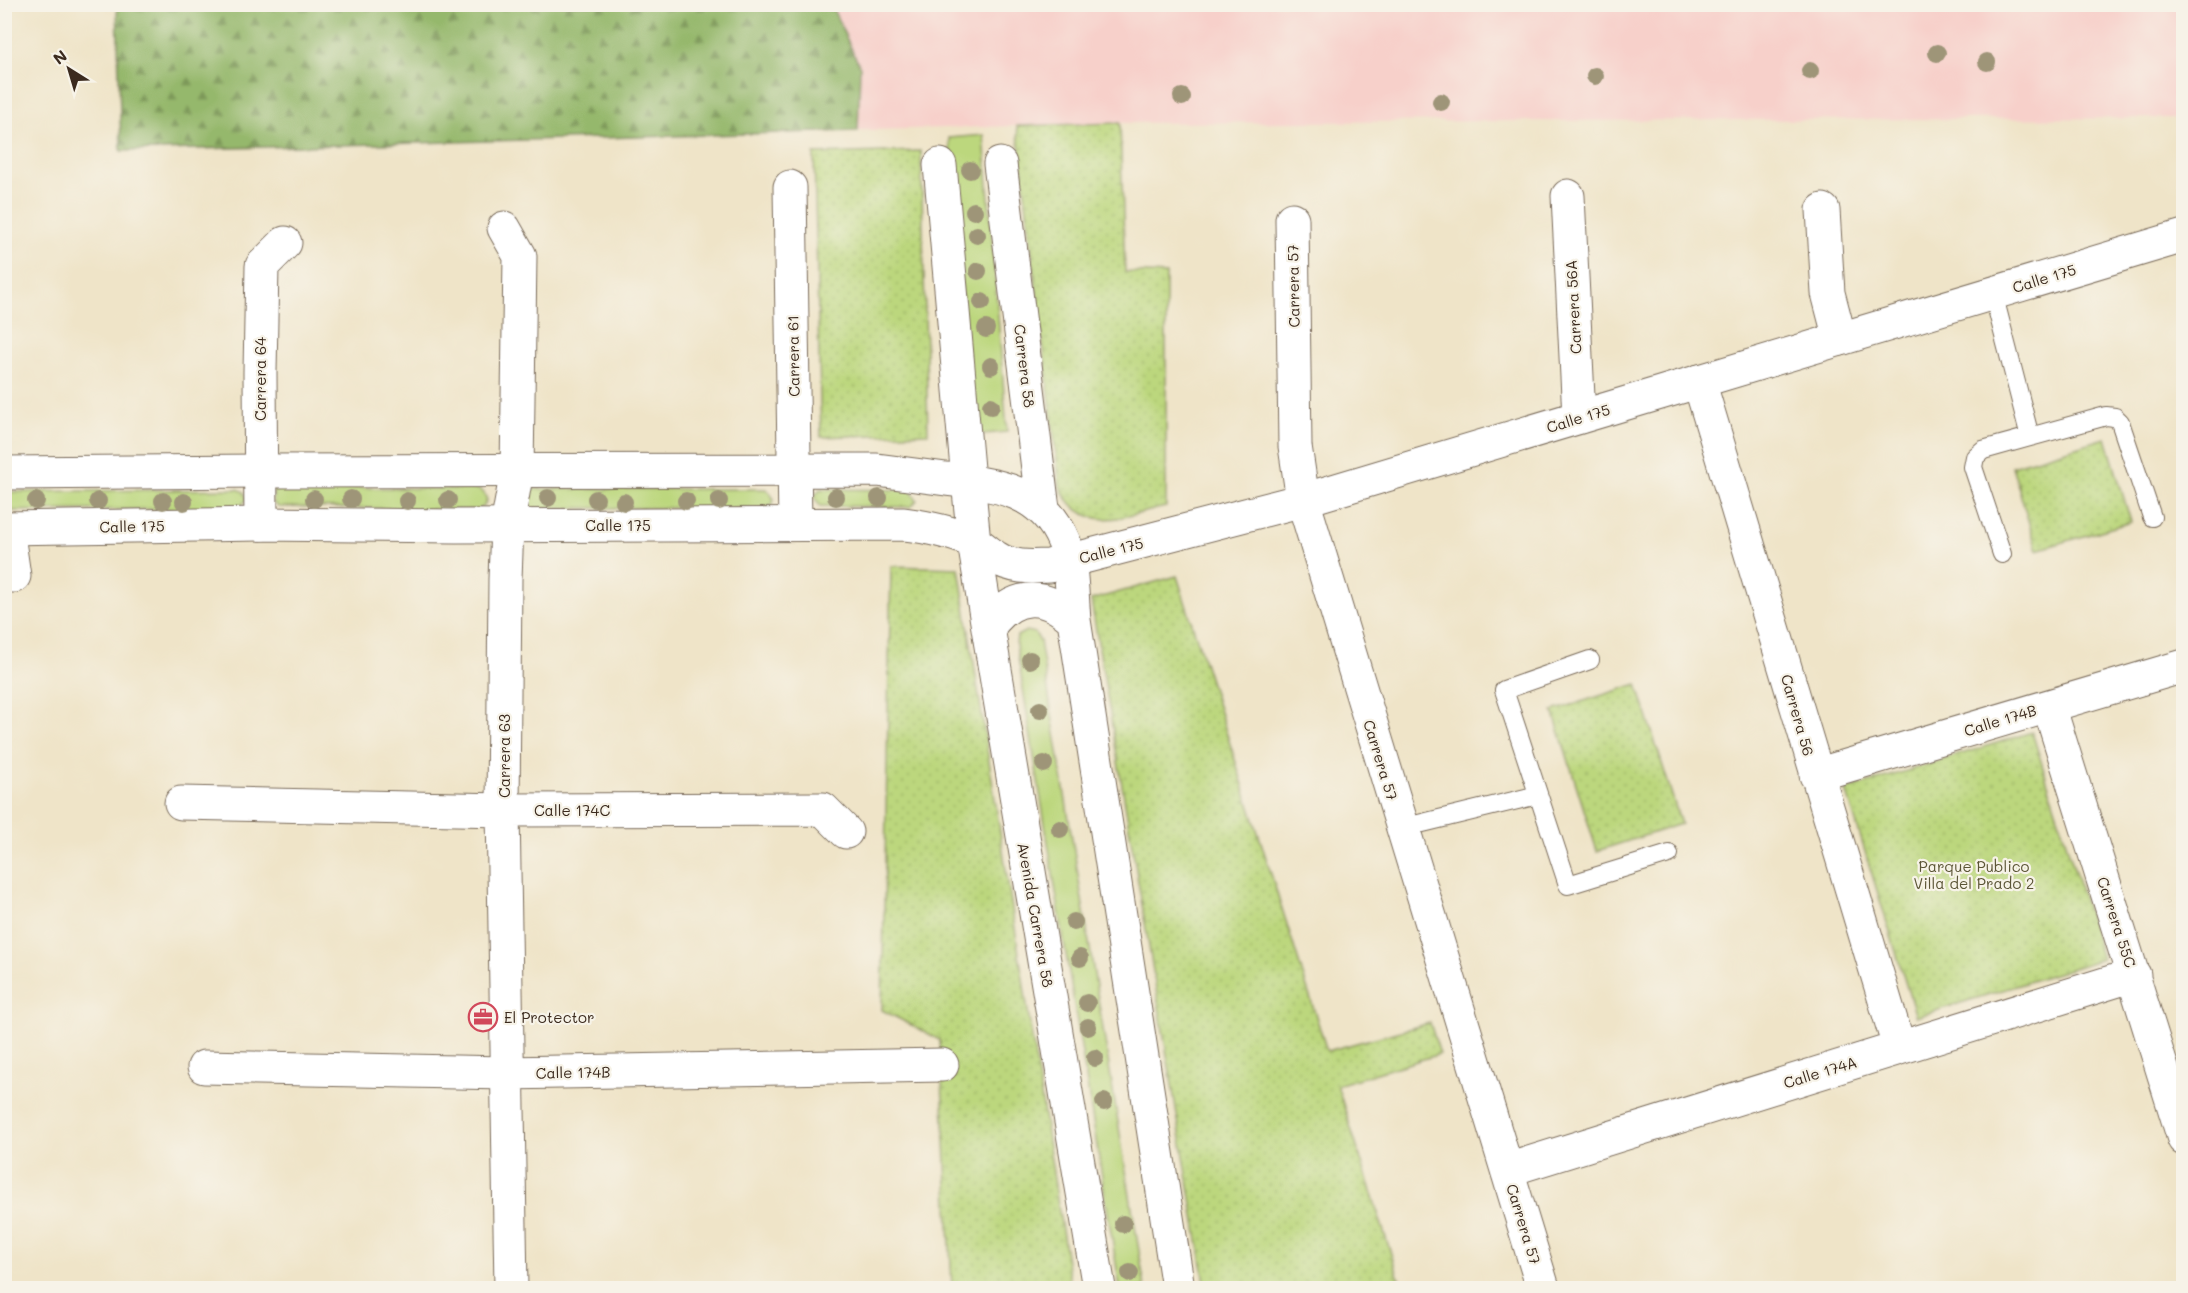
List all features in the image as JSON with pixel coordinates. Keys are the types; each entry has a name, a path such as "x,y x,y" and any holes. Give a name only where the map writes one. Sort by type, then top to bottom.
{"street":[{"name":"Carrera 58","path":"1000,164 1043,509 1055,522 1065,544 1068,561"},
{"path":"940,165 974,542"},
{"name":"Carrera 61","path":"790,188 795,524"},
{"name":"Carrera 56A","path":"1568,196 1579,417"},
{"path":"1823,210 1828,293 1840,339"},
{"name":"Carrera 57","path":"1292,219 1295,446 1303,500 1543,1288"},
{"name":"Carrera 63","path":"504,228 520,256 517,471 507,526 503,810 511,1288"},
{"name":"Calle 175","path":"6,528 261,524 507,526 904,524 926,527 974,542 996,558 1009,564 1026,567 1049,566 1303,500 2184,236"},
{"name":"Carrera 64","path":"261,524 262,266 285,243"},
{"name":"Carrera 56","path":"1699,381 1899,1047"},
{"path":"4,473 877,470 968,480 1000,488 1032,501 1043,509"},
{"path":"6,528 14,576"},
{"name":"Avenida Carrera 58","path":"974,542 1099,1288"},
{"path":"1068,561 1074,620 1178,1288"},
{"path":"988,628 998,614 1012,604 1029,599 1046,601 1061,608 1074,620"},
{"name":"Calle 174B","path":"1816,775 2184,666"},
{"name":"Carrera 55C","path":"2049,706 2184,1139"},
{"name":"Calle 174C","path":"180,803 503,810 823,809 846,832"},
{"name":"Calle 174A","path":"1507,1170 2134,975"},
{"name":"Calle 174B","path":"204,1067 506,1073 942,1065"}],"lane":[{"path":"1993,293 2030,437"},
{"path":"2002,554 1973,467 1975,458 1983,450 2106,416 2115,417 2120,422 2152,517"},
{"path":"1590,660 1504,690 1568,885 1669,854"},
{"path":"1402,828 1539,795"}],"shaded area":[{"path":"118,5 2183,5 2183,118 1120,123 121,151"}],"green space":[{"path":"117,5 831,5 860,67 858,131 121,151"},
{"path":"1120,123 1125,272 1166,274 1166,507 1106,519 1081,512 1070,502 1060,487 1017,126"},
{"path":"984,135 1007,432 973,435 949,138"},
{"path":"921,151 928,433 821,437 814,154"},
{"path":"2106,438 2131,522 2037,550 2012,466"},
{"path":"279,487 478,489 484,493 487,500 478,510 278,507 273,503 273,491"},
{"path":"238,489 244,492 247,499 239,508 5,511 4,492"},
{"path":"530,489 767,489 774,499 772,505 767,508 529,508 525,504"},
{"path":"820,489 911,490 917,500 911,507 820,506 814,497"},
{"path":"891,566 959,568 1071,1288 952,1288 940,1040 882,1010"},
{"path":"1177,576 1327,1051 1430,1023 1440,1054 1337,1085 1402,1288 1206,1288 1091,600"},
{"path":"1026,631 1035,633 1040,641 1145,1288 1120,1288 1016,645 1017,636"},
{"path":"1637,684 1681,824 1597,851 1553,711"},
{"name":"Parque Publico Villa del Prado 2","path":"2032,732 2102,959 1916,1017 1846,790"}],"place":[{"name":"El Protector","path":"483,1017"}]}
